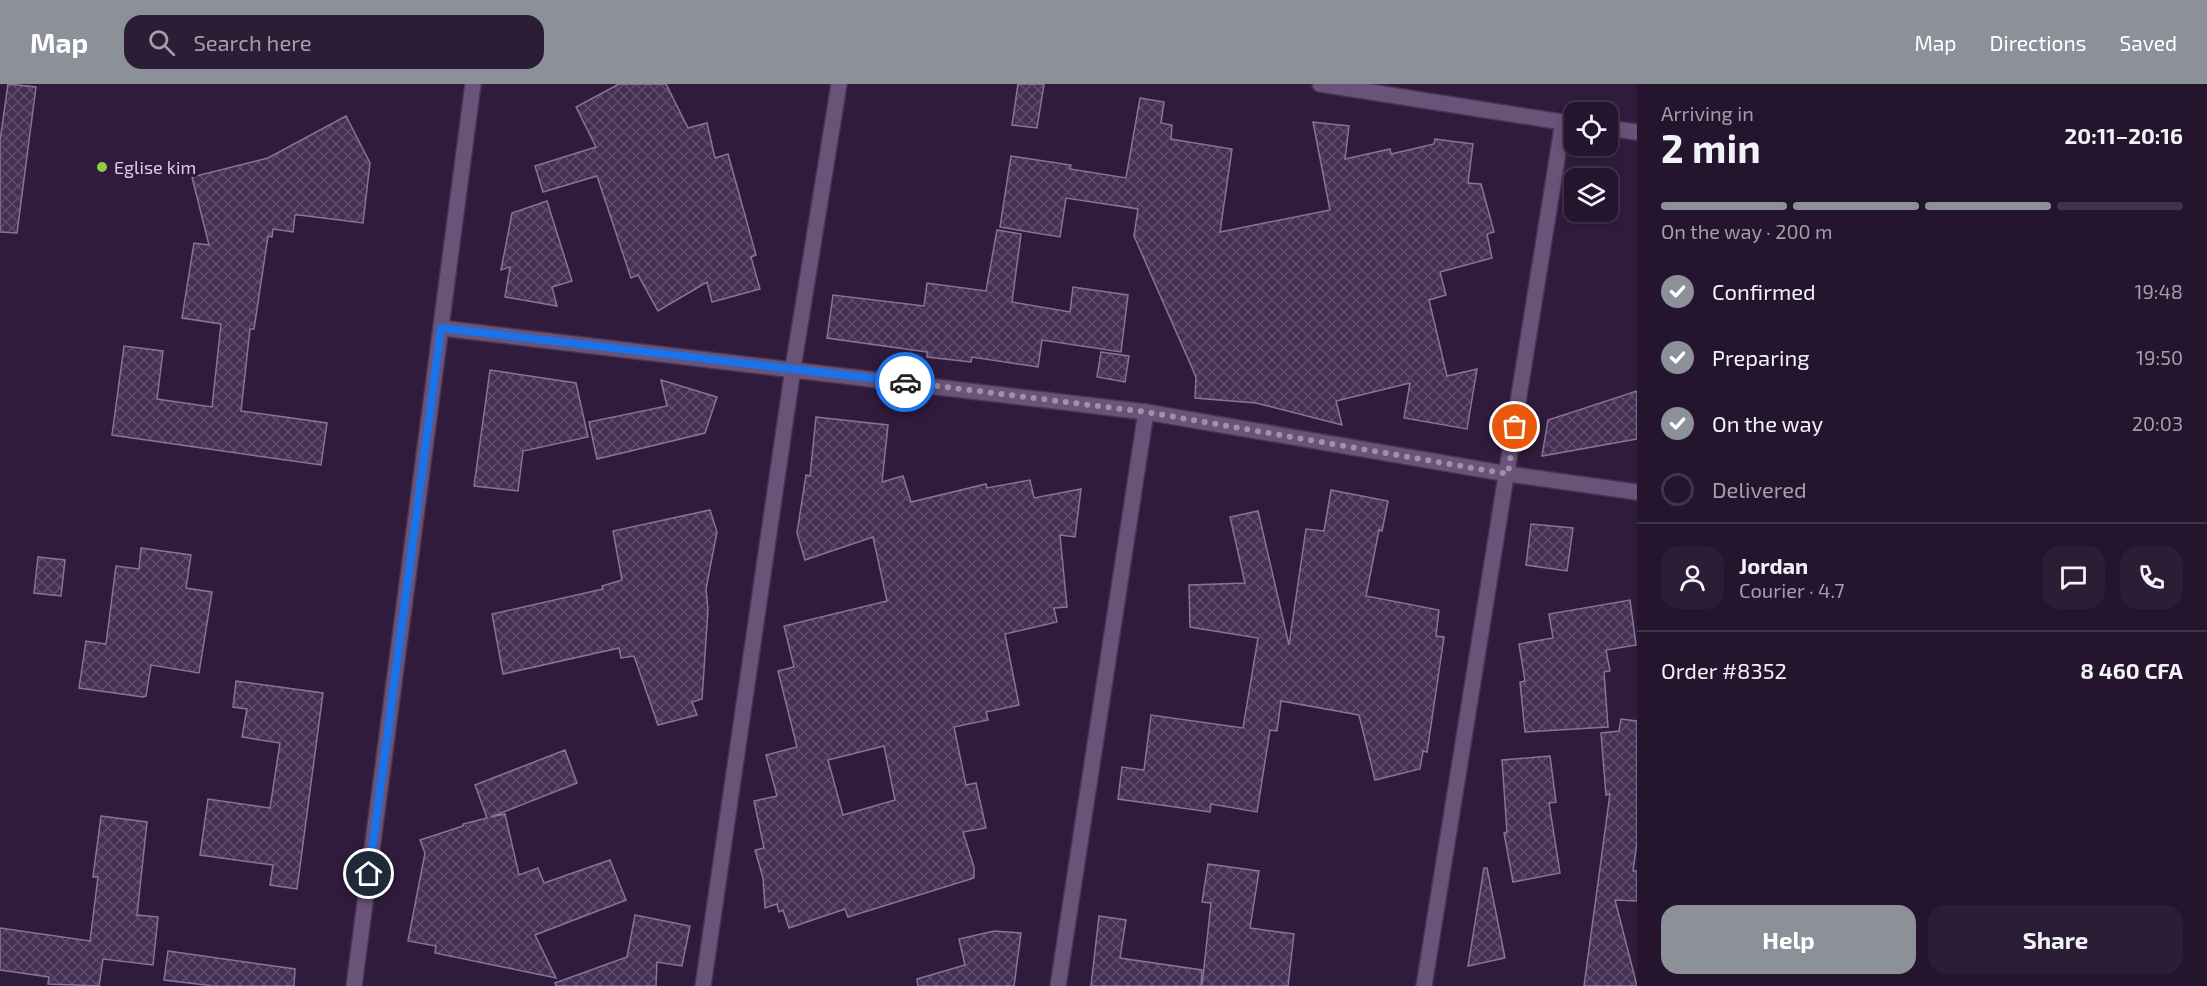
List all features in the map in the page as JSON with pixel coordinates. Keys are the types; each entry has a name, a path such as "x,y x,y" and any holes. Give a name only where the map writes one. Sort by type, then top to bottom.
{"street":[{"path":"354,986 473,84"},
{"path":"703,986 793,368 839,84"},
{"path":"1320,84 1564,122"},
{"path":"1618,129 1637,132"},
{"path":"1424,986 1508,474 1564,152"},
{"path":"441,328 793,368 1146,412 1508,474 1637,492"},
{"path":"1058,986 1146,412"}],"building":[{"path":"8,84 36,87 17,233 0,232 0,141"},
{"path":"619,84 666,84 688,128 707,123 715,158 728,154 756,255 751,257 760,289 712,302 707,282 658,311 638,275 631,278 597,176 543,192 535,166 596,147 576,107"},
{"path":"1018,84 1044,84 1037,128 1012,125"},
{"path":"1140,98 1164,102 1161,123 1172,125 1171,139 1232,149 1220,232 1330,210 1313,122 1349,126 1345,159 1390,149 1391,154 1434,144 1435,139 1473,144 1468,183 1481,184 1494,232 1487,234 1492,258 1440,272 1446,295 1429,300 1447,376 1477,369 1467,429 1404,418 1410,383 1336,401 1342,425 1256,403 1195,398 1196,377 1134,236 1138,209 1066,198 1060,237 1000,227 1011,156 1071,165 1070,169 1126,178"},
{"path":"346,116 370,163 363,223 295,215 293,232 273,229 272,237 268,236 254,329 250,329 241,411 327,423 321,465 112,435 124,346 163,351 157,399 212,407 221,324 182,318 194,243 209,245 192,177 268,158"},
{"path":"547,201 572,281 552,287 557,306 505,297 510,267 501,270 512,213"},
{"path":"997,230 1021,234 1012,302 1070,312 1073,287 1128,295 1121,352 1042,340 1038,367 972,357 971,362 927,357 927,352 827,338 833,295 924,306 927,283 986,291"},
{"path":"1101,352 1129,356 1125,382 1097,377"},
{"path":"490,370 576,383 588,437 523,451 518,491 474,486"},
{"path":"661,380 717,397 705,433 597,459 589,422 667,406"},
{"path":"1637,391 1637,439 1542,456 1548,420"},
{"path":"816,417 888,425 882,482 903,476 911,502 986,484 987,488 1030,480 1034,498 1081,489 1075,537 1060,535 1067,607 1054,608 1057,622 1005,634 1019,705 986,712 988,720 954,727 966,785 976,783 986,828 963,832 974,867 974,878 848,917 845,909 789,928 783,910 779,912 777,904 765,908 763,878 755,850 764,848 754,801 777,796 766,755 797,747 778,671 794,667 784,626 887,601 873,537 805,560 797,533 806,475 810,476","holes":["884,746 895,800 843,815 828,760"]},
{"path":"1331,490 1388,501 1382,531 1379,530 1366,596 1439,610 1436,636 1444,637 1427,752 1423,751 1420,769 1375,780 1359,715 1281,701 1277,731 1270,730 1257,812 1211,804 1210,812 1118,799 1122,767 1144,770 1151,715 1243,728 1258,638 1190,627 1189,585 1245,583 1230,517 1258,511 1289,645 1306,529 1324,531"},
{"path":"710,510 717,532 706,589 708,610 702,699 692,702 697,715 658,725 634,656 621,658 619,648 503,674 492,614 603,589 602,586 622,580 613,531"},
{"path":"1531,524 1573,528 1567,571 1526,565"},
{"path":"141,548 191,555 186,588 212,592 199,673 151,665 146,696 143,697 79,688 86,641 106,644 116,566 139,569"},
{"path":"38,557 65,560 61,596 34,593"},
{"path":"1630,600 1636,645 1606,650 1610,671 1604,672 1608,727 1525,732 1520,682 1525,681 1519,644 1553,638 1549,614"},
{"path":"236,681 323,693 297,889 270,885 273,865 200,855 208,799 270,808 280,743 242,737 247,709 233,707"},
{"path":"1621,719 1637,721 1637,842 1633,871 1637,871 1637,901 1615,900 1637,986 1584,986 1610,794 1606,795 1601,733 1619,731"},
{"path":"565,750 577,783 491,817 505,814 519,875 538,868 544,883 610,860 626,900 535,935 556,978 435,953 436,946 408,941 425,853 420,840 487,818 475,785"},
{"path":"1550,756 1556,802 1549,803 1560,873 1513,882 1504,833 1507,832 1502,760"},
{"path":"101,816 147,822 137,915 158,917 153,965 103,959 99,986 48,984 49,977 0,970 0,928 90,941 98,877 93,877"},
{"path":"1208,864 1259,871 1250,928 1294,934 1288,986 1202,986 1211,903 1202,902"},
{"path":"1484,868 1487,868 1505,958 1468,966"},
{"path":"635,915 690,926 682,966 657,962 656,986 556,986 555,983 627,957"},
{"path":"1099,916 1126,920 1120,958 1202,970 1201,986 1091,986"},
{"path":"994,931 1021,933 1014,986 918,986 917,979 965,965 959,939"},
{"path":"168,951 295,969 294,986 214,986 164,980"}],"way so far":[{"path":"905,382 1146,412 1508,474 1515,427"}],"place":[{"name":"Eglise kim","path":"102,167"}],"route":[{"path":"369,874 441,328 905,382"}]}
